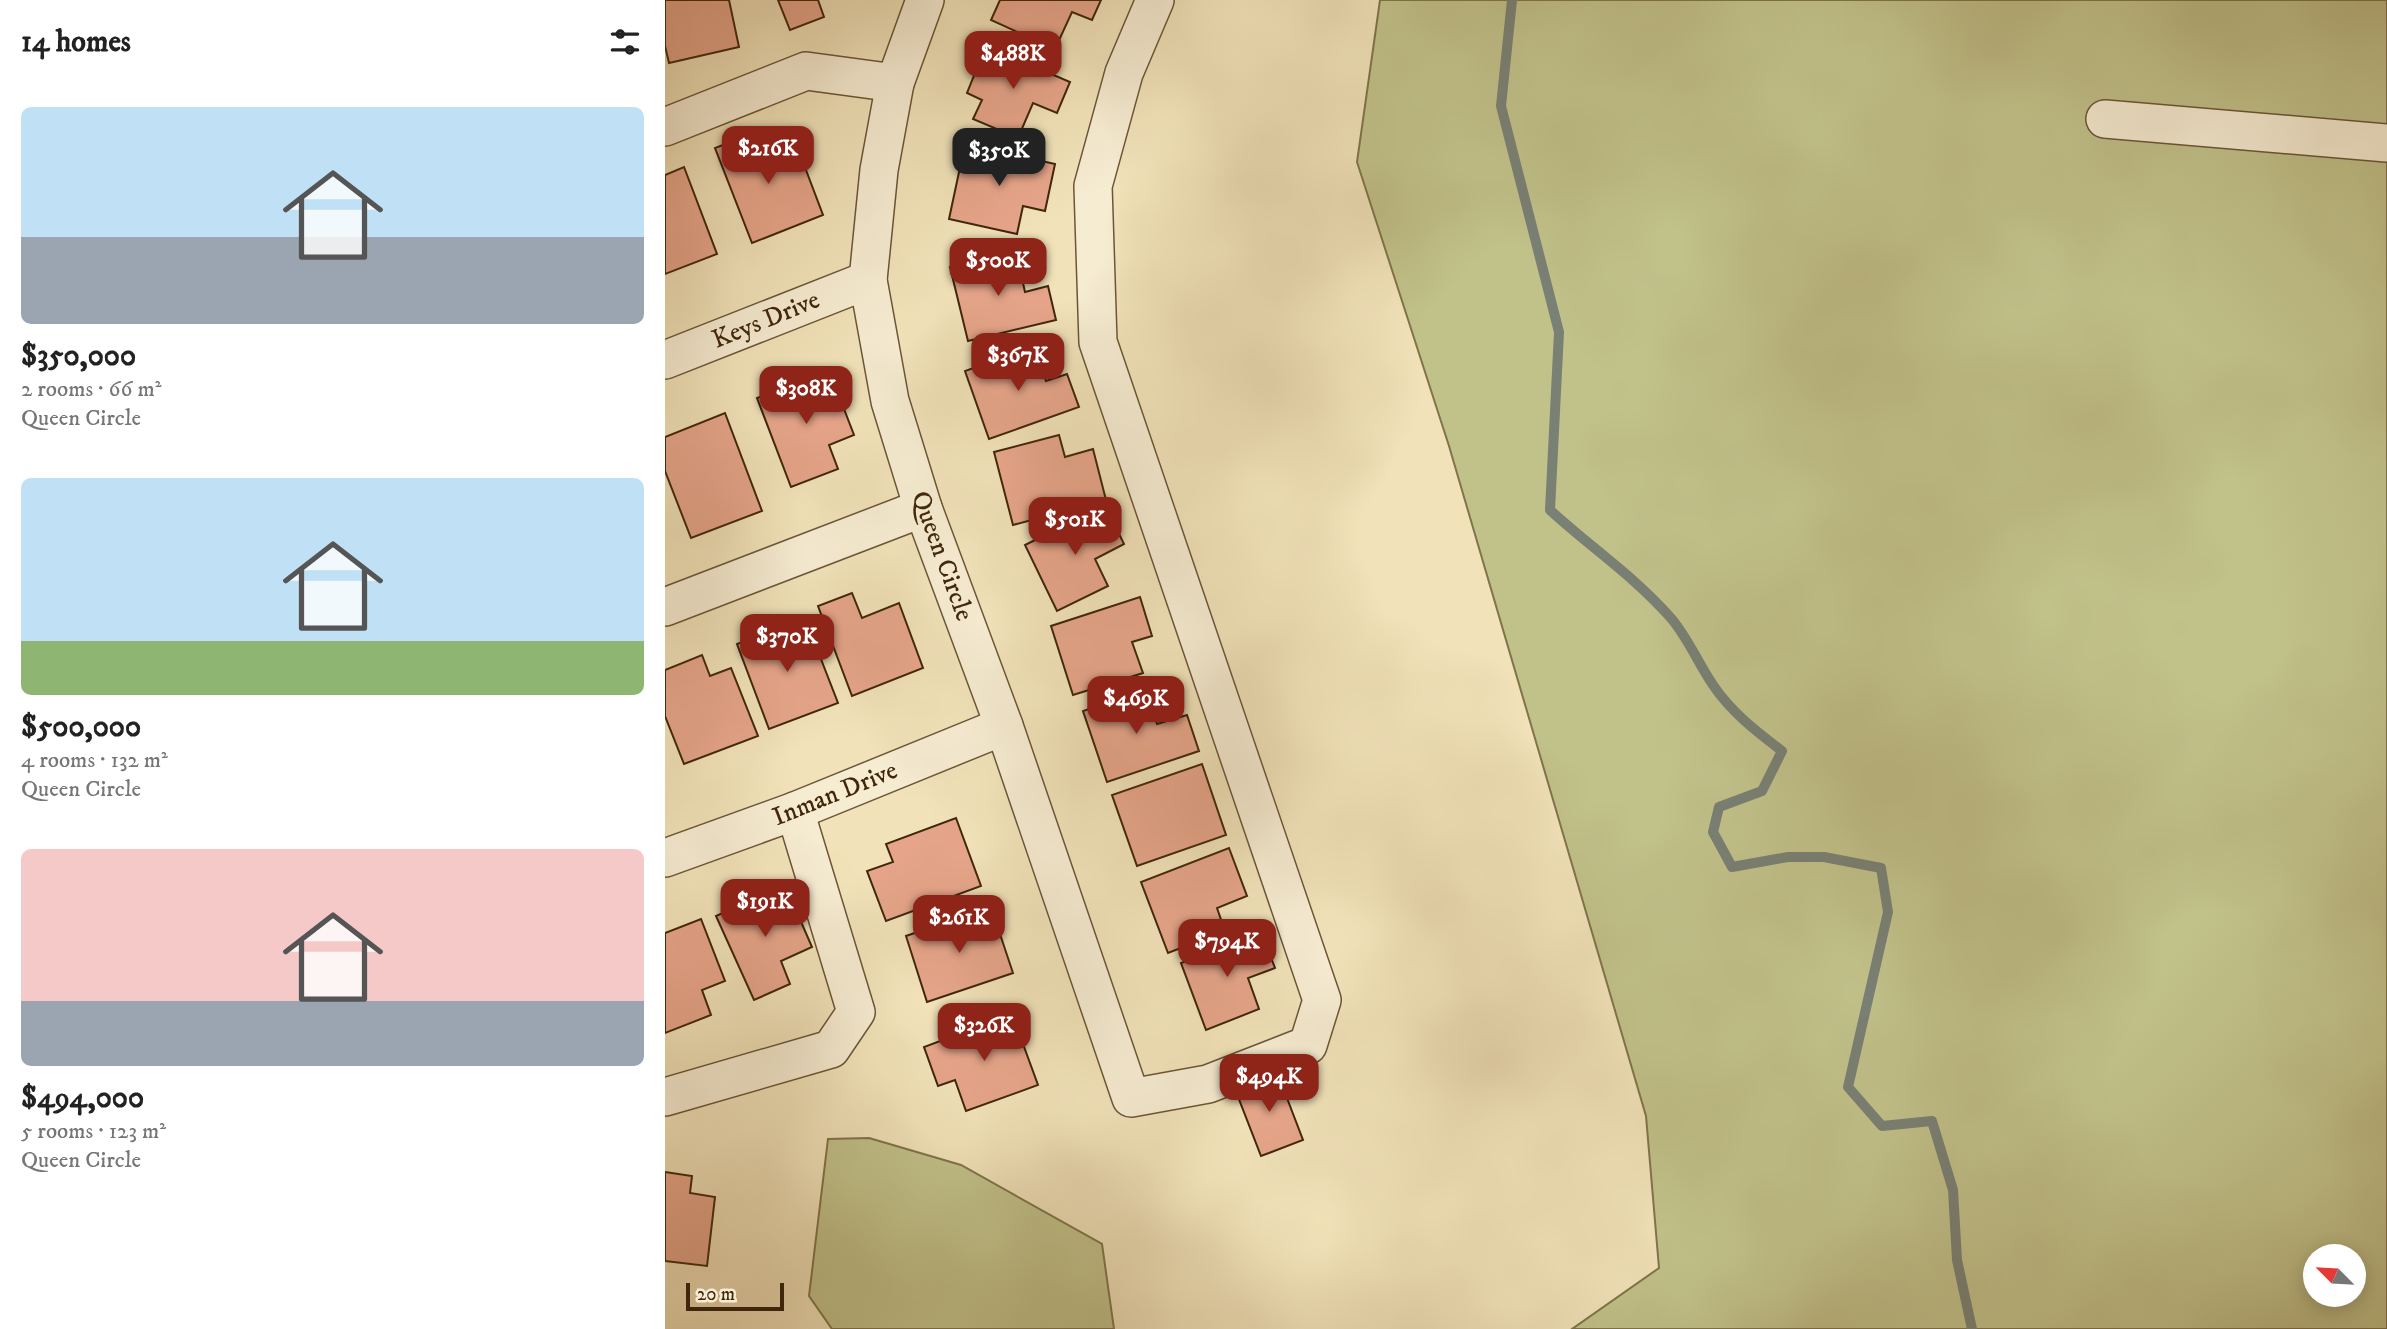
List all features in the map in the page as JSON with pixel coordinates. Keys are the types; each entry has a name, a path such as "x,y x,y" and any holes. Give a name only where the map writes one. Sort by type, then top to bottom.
{"street":[{"name":"Queen Circle","path":"925,0 904,65 895,83 879,170 868,280 890,401 923,508 1004,726 1131,1098 1208,1084 1308,1045 1322,1000 1098,342 1093,186 1124,73 1155,0"},
{"path":"665,127 806,71 895,83"},
{"path":"2105,120 2387,143"},
{"name":"Keys Drive","path":"665,360 868,280"},
{"path":"665,607 923,508"},
{"name":"Inman Drive","path":"665,858 795,811 1004,726"},
{"path":"665,1097 831,1049 856,1012 795,811"}],"green space":[{"path":"1380,0 2387,0 2387,1329 1572,1329 1659,1268 1646,1116 1449,446 1357,162"},
{"path":"869,1138 961,1165 1102,1244 1114,1329 832,1329 809,1296 828,1139"}],"building":[{"path":"665,0 729,0 739,47 669,63 665,46"},
{"path":"778,0 818,0 824,17 790,30"},
{"path":"1000,0 1101,0 1092,20 1072,12 1055,49 991,20"},
{"path":"986,46 1070,82 1057,113 1033,103 1018,138 973,119 982,100 967,93"},
{"path":"767,128 777,157 798,149 823,215 752,243 715,148"},
{"path":"965,144 1055,164 1045,211 1023,206 1017,234 949,219"},
{"path":"684,167 717,254 665,274 665,175"},
{"path":"1016,252 1025,292 1048,286 1056,320 968,341 950,267"},
{"path":"1034,346 1046,381 1067,374 1079,407 989,439 965,371"},
{"path":"829,370 854,435 829,445 838,469 791,487 757,398"},
{"path":"725,413 762,511 691,538 665,471 665,437"},
{"path":"1059,435 1065,457 1093,449 1106,500 1013,525 994,452"},
{"path":"1105,505 1124,544 1095,559 1108,586 1057,611 1025,545"},
{"path":"852,593 862,618 899,603 923,668 852,696 818,606"},
{"path":"1140,597 1152,636 1132,642 1143,673 1073,695 1051,626"},
{"path":"805,618 838,703 769,729 737,644"},
{"path":"702,655 710,676 731,668 758,736 684,764 665,716 665,670"},
{"path":"1146,689 1157,724 1187,715 1199,751 1107,782 1083,711"},
{"path":"1202,764 1226,835 1137,866 1112,795"},
{"path":"956,818 981,886 886,921 867,871 893,862 886,844"},
{"path":"1229,848 1247,896 1217,908 1225,931 1168,953 1141,882"},
{"path":"785,885 812,947 781,961 790,984 754,1000 716,916"},
{"path":"991,907 1013,973 927,1002 906,936"},
{"path":"701,919 725,981 702,990 711,1015 665,1033 665,933"},
{"path":"1261,932 1275,968 1248,978 1259,1009 1206,1030 1181,963"},
{"path":"1012,1014 1038,1085 966,1111 955,1080 938,1086 924,1047"},
{"path":"1277,1072 1303,1140 1261,1156 1235,1089"},
{"path":"665,1172 692,1176 690,1193 715,1197 707,1266 665,1261"}],"waterway":[{"path":"1512,0 1501,106 1559,332 1550,510 1656,602 1676,624 1713,685 1728,704 1782,751 1762,791 1719,807 1713,832 1732,867 1788,857 1824,857 1881,868 1888,912 1848,1087 1882,1126 1932,1121 1953,1190 1957,1260 1972,1329"}]}
